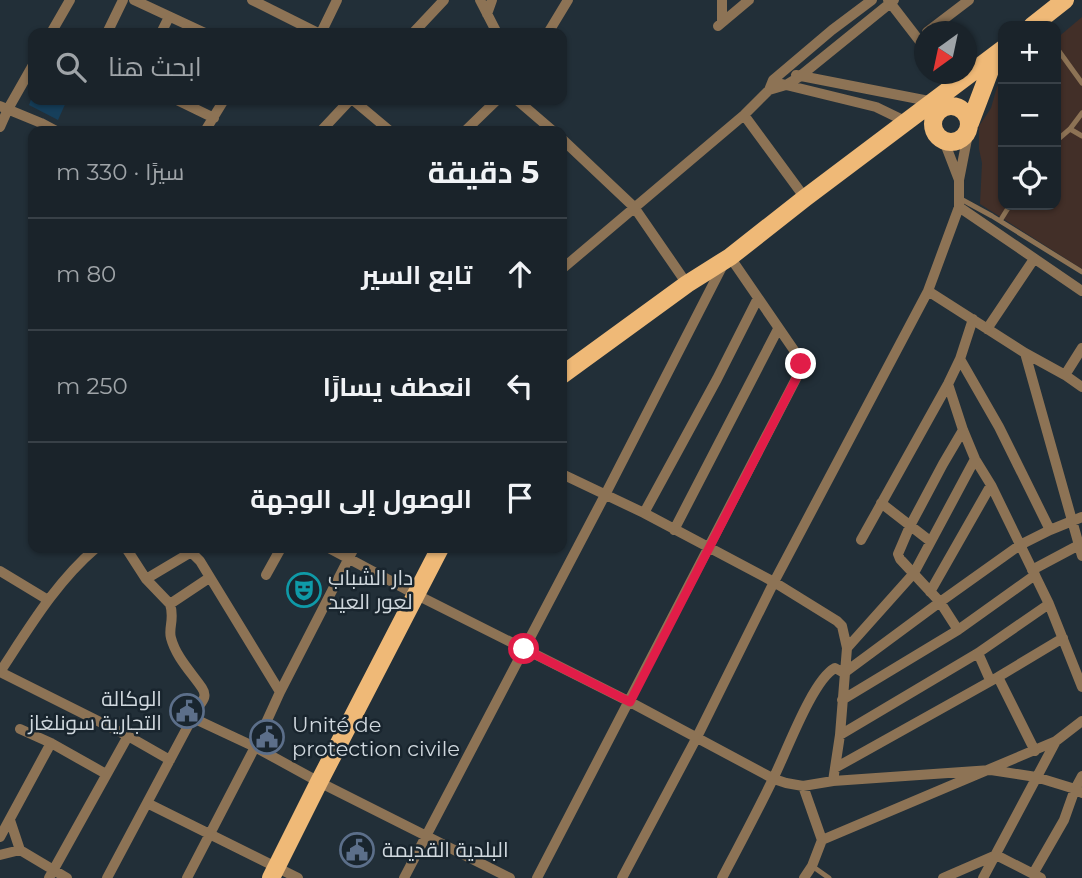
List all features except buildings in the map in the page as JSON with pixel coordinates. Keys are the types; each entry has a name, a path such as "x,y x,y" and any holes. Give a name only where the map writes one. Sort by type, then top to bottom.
{"main road":[{"path":"1038,21 1065,0"},
{"path":"567,371 727,258 998,54"},
{"path":"907,122 941,139 957,142 962,139 970,126 998,57"},
{"path":"942,98 960,107 969,117 970,126"},
{"path":"941,139 934,131 942,98"},
{"path":"274,872 437,553"}],"street":[{"path":"54,28 70,0"},
{"path":"109,28 123,0"},
{"path":"134,0 194,28"},
{"path":"252,0 309,28"},
{"path":"322,28 337,0"},
{"path":"418,28 444,0"},
{"path":"480,0 494,28"},
{"path":"487,14 492,0"},
{"path":"551,28 569,0"},
{"path":"722,0 720,23 749,0"},
{"path":"567,265 744,115 784,70 872,0"},
{"path":"944,21 969,0"},
{"path":"786,85 891,1 914,27"},
{"path":"164,28 169,17"},
{"path":"784,70 799,77 888,93 942,98"},
{"path":"0,127 4,108 28,72"},
{"path":"771,85 786,85 876,107 907,122"},
{"path":"876,107 888,93"},
{"path":"187,105 214,118"},
{"path":"208,126 222,105"},
{"path":"326,126 346,105"},
{"path":"357,105 384,126"},
{"path":"470,126 493,105"},
{"path":"523,105 547,126"},
{"path":"4,108 47,126"},
{"path":"744,115 805,198"},
{"path":"622,878 928,291 959,203 959,180 970,126"},
{"path":"941,139 959,180"},
{"path":"567,147 634,207 687,284"},
{"path":"959,203 1082,291"},
{"path":"404,878 606,495 727,258 798,356 800,371 537,878"},
{"path":"987,329 1034,259"},
{"path":"928,291 1082,388"},
{"path":"644,513 758,298"},
{"path":"861,540 948,384 960,359 973,319"},
{"path":"674,530 778,329"},
{"path":"1065,375 1082,348"},
{"path":"842,700 958,629 1034,573 1080,550 1077,519 1025,353"},
{"path":"960,359 999,427 1050,530"},
{"path":"948,384 975,459 991,485 1049,604 1082,687"},
{"path":"958,629 940,601 898,554 910,526 963,430"},
{"path":"847,648 914,573 975,459"},
{"path":"567,476 644,513 774,582 842,626 847,648 840,735 833,781"},
{"path":"930,592 991,485"},
{"path":"881,503 930,541"},
{"path":"844,673 1020,545 1077,519"},
{"path":"91,553 48,600 0,672 170,760"},
{"path":"107,878 205,695 179,656 171,638 173,612 170,604 146,579 129,553"},
{"path":"266,575 278,553"},
{"path":"338,553 630,702 774,779 803,786 833,781 991,769 1036,777 1079,791"},
{"path":"187,878 351,553"},
{"path":"146,579 191,554 200,561 279,692"},
{"path":"0,572 48,600"},
{"path":"170,604 209,578"},
{"path":"840,735 978,653 1049,604"},
{"path":"835,768 1063,638"},
{"path":"978,653 1035,751"},
{"path":"724,877 818,686 831,669 835,668 844,673"},
{"path":"193,718 510,878"},
{"path":"822,840 1035,751 1056,741 1082,721"},
{"path":"20,729 106,774"},
{"path":"51,874 128,736"},
{"path":"983,878 1056,741"},
{"path":"0,837 51,743"},
{"path":"996,855 1037,876 1079,791 1082,776"},
{"path":"803,786 822,840 804,878"},
{"path":"147,803 210,833 274,872 298,878"},
{"path":"9,820 20,850 51,874 67,878"},
{"path":"0,855 20,850"},
{"path":"943,878 996,855"}],"lane":[{"path":"1061,54 1082,83"},
{"path":"1061,137 1082,113"},
{"path":"1070,129 1082,136"},
{"path":"959,203 1000,221 1082,272"},
{"path":"1000,221 1007,210"},
{"path":"812,866 829,878"}],"shaded area":[{"path":"1082,17 1082,269 980,204 982,163 979,126 991,108 998,85 998,210 1061,210 1061,35"},
{"path":"29,105 65,105 58,120"}],"place":[{"name":"دار الشباب لعور العيد","path":"304,590"},
{"name":"الوكالة التجارية سونلغاز","path":"187,711"},
{"name":"Unité de protection civile","path":"267,737"},
{"name":"البلدية القديمة","path":"357,850"}],"route":[{"path":"524,649 630,702 800,371 801,364"}]}
